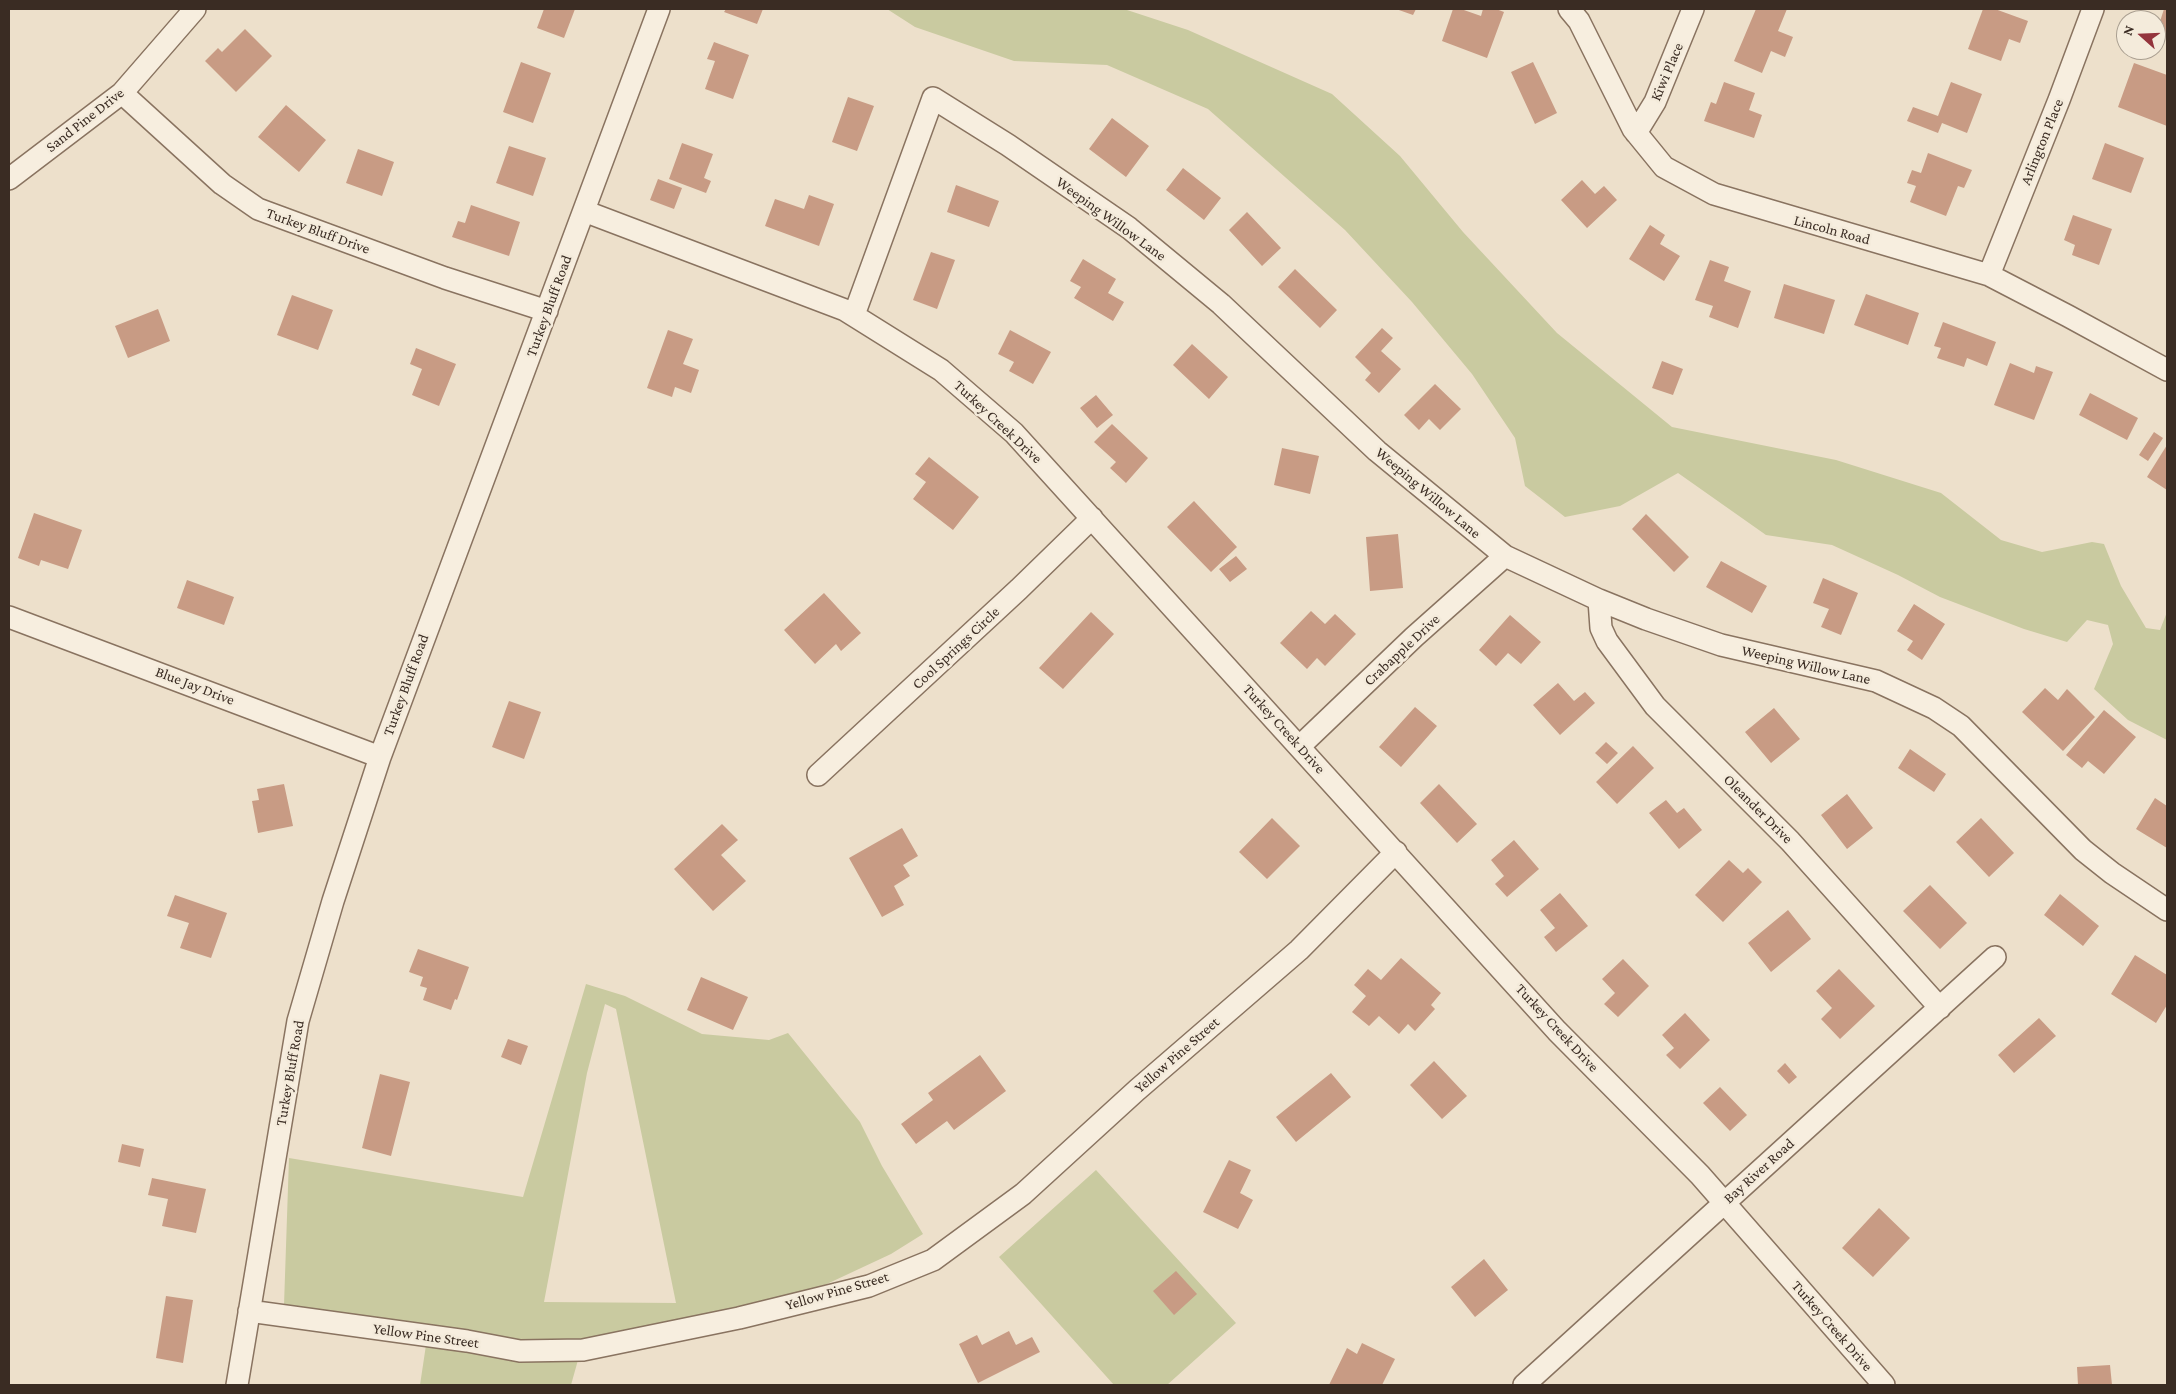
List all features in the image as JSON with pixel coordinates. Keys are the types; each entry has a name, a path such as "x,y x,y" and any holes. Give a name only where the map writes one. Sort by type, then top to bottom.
{"street":[{"name":"Sand Pine Drive","path":"9,179 122,93 195,9"},
{"name":"Turkey Bluff Road","path":"237,1385 298,1021 334,901 380,757 659,9"},
{"name":"Lincoln Road","path":"1569,9 1580,21 1636,133 1664,167 1714,194 1791,219 1915,252 1989,275 2167,370"},
{"name":"Kiwi Place","path":"1636,133 1655,102 1693,9"},
{"name":"Arlington Place","path":"1989,275 2093,9"},
{"name":"Turkey Bluff Drive","path":"122,93 222,184 258,209 444,278 547,311"},
{"name":"Weeping Willow Lane","path":"854,316 933,98 1129,228 1221,304 1377,451 1505,556 1599,600 1646,619 1721,645 1876,681 1934,708 1960,726 2083,850 2112,873 2167,910"},
{"name":"Turkey Creek Drive","path":"584,211 845,310 941,370 1014,433 1557,1031 1700,1175 1884,1385"},
{"name":"Cool Springs Circle","path":"818,775 1019,589 1092,518"},
{"name":"Crabapple Drive","path":"1300,746 1414,638 1505,556"},
{"name":"Oleander Drive","path":"1599,600 1601,628 1607,641 1655,706 1790,841 1940,1008"},
{"name":"Blue Jay Drive","path":"9,617 380,757"},
{"name":"Yellow Pine Street","path":"249,1310 467,1341 520,1351 583,1350 739,1318 869,1286 933,1260 1022,1194 1137,1090 1299,950 1396,852"},
{"name":"Bay River Road","path":"1524,1385 1995,957"}],"green space":[{"path":"887,9 1124,9 1188,30 1332,94 1400,156 1463,232 1557,333 1672,427 1836,460 1941,493 2001,540 2042,552 2092,542 2104,544 2121,586 2146,628 2160,630 2167,612 2167,740 2128,720 2094,689 2113,644 2108,625 2087,620 2067,642 2024,629 1940,597 1898,575 1832,545 1766,535 1678,473 1620,506 1565,517 1525,486 1515,438 1472,374 1412,302 1345,230 1208,109 1107,65 1014,61 915,27"},
{"path":"586,984 625,996 702,1034 769,1040 788,1033 860,1122 882,1166 923,1234 891,1254 814,1290 736,1309 581,1341 520,1342 284,1305 289,1158 523,1197","holes":["605,1004 616,1009 676,1303 544,1302 587,1073"]},
{"path":"1096,1170 1236,1323 1167,1385 1114,1385 999,1257"},
{"path":"426,1345 578,1360 571,1385 420,1385"}],"building":[{"path":"544,9 575,9 564,38 537,28"},
{"path":"726,9 763,9 757,24 724,12"},
{"path":"1396,9 1416,9 1413,15"},
{"path":"1453,9 1461,9 1481,16 1483,9 1496,9 1504,12 1487,58 1442,41"},
{"path":"1756,9 1787,9 1778,31 1793,37 1785,57 1771,51 1762,73 1734,61"},
{"path":"1983,9 1995,9 2028,21 2020,43 2009,39 2001,61 1968,49"},
{"path":"2167,9 2167,38 2166,10 2164,10"},
{"path":"245,29 272,56 236,92 205,61 218,48 222,52"},
{"path":"714,42 749,55 733,99 705,89 715,61 707,59"},
{"path":"521,62 551,73 533,123 503,112"},
{"path":"1533,62 1557,113 1535,124 1511,72"},
{"path":"2134,63 2167,75 2167,126 2118,107"},
{"path":"1724,82 1755,93 1749,110 1762,115 1754,138 1704,121 1711,102 1716,104"},
{"path":"1951,82 1982,94 1967,133 1942,123 1938,133 1907,121 1913,107 1938,116"},
{"path":"848,97 874,106 857,151 832,142"},
{"path":"286,105 326,140 299,172 258,137"},
{"path":"1112,118 1149,146 1126,177 1089,149"},
{"path":"682,143 713,154 704,178 711,181 706,193 669,179"},
{"path":"2105,143 2144,158 2131,193 2092,179"},
{"path":"509,146 546,158 533,196 496,183"},
{"path":"358,149 394,162 382,196 346,183"},
{"path":"1928,153 1972,170 1964,188 1958,186 1946,216 1910,202 1916,186 1907,183 1912,170 1921,173"},
{"path":"1183,168 1221,198 1204,220 1166,190"},
{"path":"658,179 682,188 674,209 650,200"},
{"path":"1582,180 1595,194 1604,186 1617,200 1587,228 1561,200"},
{"path":"956,185 999,201 989,227 947,212"},
{"path":"809,195 834,204 819,246 765,226 775,199 804,209"},
{"path":"471,205 520,222 509,256 452,237 458,221 465,223"},
{"path":"1247,212 1281,248 1262,266 1229,230"},
{"path":"2073,215 2112,229 2099,265 2072,255 2075,245 2064,240"},
{"path":"1650,225 1665,235 1660,244 1680,256 1664,281 1629,259"},
{"path":"931,252 955,260 937,309 913,300"},
{"path":"1083,259 1116,279 1108,293 1124,302 1113,321 1074,298 1081,287 1070,281"},
{"path":"1710,260 1729,267 1724,281 1751,291 1738,328 1709,317 1713,306 1695,300"},
{"path":"1295,269 1337,310 1320,328 1278,287"},
{"path":"1784,284 1835,300 1824,334 1774,318"},
{"path":"1866,294 1919,313 1908,345 1854,325"},
{"path":"292,295 333,310 318,350 277,335"},
{"path":"158,309 170,341 128,358 115,326"},
{"path":"1943,322 1996,342 1987,366 1967,358 1964,367 1937,358 1941,348 1934,346"},
{"path":"1382,328 1393,338 1381,351 1401,369 1379,393 1365,380 1371,373 1355,357"},
{"path":"668,330 693,339 683,364 699,370 691,393 675,387 672,397 647,388"},
{"path":"1010,330 1051,352 1033,384 1009,371 1014,362 998,354"},
{"path":"1192,344 1228,377 1209,399 1173,365"},
{"path":"416,348 456,364 439,406 412,395 422,369 410,364"},
{"path":"1662,361 1683,369 1673,395 1652,388"},
{"path":"2010,363 2034,373 2036,366 2053,372 2034,420 1994,405"},
{"path":"1435,384 1461,409 1440,430 1429,419 1419,430 1404,415"},
{"path":"2090,393 2138,418 2127,440 2079,415"},
{"path":"1096,395 1113,415 1097,428 1080,408"},
{"path":"1112,424 1148,458 1126,483 1110,468 1116,462 1094,442"},
{"path":"2154,432 2163,438 2148,461 2139,455"},
{"path":"2167,445 2167,490 2147,477"},
{"path":"1282,448 1319,456 1310,494 1274,485"},
{"path":"929,457 979,497 953,530 913,499 926,482 915,474"},
{"path":"1194,501 1237,547 1211,572 1167,527"},
{"path":"34,513 82,530 68,569 41,560 39,566 18,558"},
{"path":"1646,514 1689,557 1674,572 1632,529"},
{"path":"1398,534 1403,588 1370,591 1366,537"},
{"path":"1236,556 1247,569 1230,582 1219,569"},
{"path":"1721,561 1767,586 1752,613 1706,587"},
{"path":"1823,578 1858,593 1841,635 1821,627 1829,609 1813,603"},
{"path":"187,580 234,597 224,625 177,608"},
{"path":"824,593 861,633 841,651 836,644 815,664 784,630"},
{"path":"1914,604 1945,624 1922,660 1907,650 1913,641 1897,631"},
{"path":"1311,611 1325,624 1335,614 1356,634 1325,666 1317,658 1307,669 1280,643"},
{"path":"1091,612 1114,634 1063,689 1039,668"},
{"path":"1510,615 1541,642 1521,664 1508,653 1496,666 1479,650"},
{"path":"1558,683 1574,701 1585,692 1595,703 1560,735 1533,705"},
{"path":"2045,688 2058,700 2067,689 2095,717 2063,751 2022,712"},
{"path":"509,701 541,712 524,759 492,747"},
{"path":"1415,707 1437,726 1401,767 1379,747"},
{"path":"1774,708 1800,739 1771,763 1745,732"},
{"path":"2104,710 2136,737 2104,774 2088,761 2082,768 2066,755"},
{"path":"1606,742 1618,753 1607,764 1595,753"},
{"path":"1633,746 1654,768 1617,804 1596,782"},
{"path":"1910,749 1946,774 1934,792 1898,768"},
{"path":"284,784 293,826 258,833 252,801 259,800 257,789"},
{"path":"1439,784 1477,824 1457,843 1420,803"},
{"path":"1847,794 1873,828 1847,849 1821,815"},
{"path":"2155,798 2167,806 2167,848 2136,829"},
{"path":"1666,800 1677,813 1684,808 1702,830 1679,849 1649,813"},
{"path":"1272,818 1300,846 1267,879 1239,852"},
{"path":"1981,818 2014,853 1989,877 1956,842"},
{"path":"722,824 738,840 721,855 746,881 713,911 674,869"},
{"path":"902,828 918,856 903,865 910,876 894,886 904,905 882,917 849,858"},
{"path":"1514,840 1539,869 1507,897 1495,884 1504,876 1491,860"},
{"path":"1729,860 1743,873 1748,868 1762,882 1723,922 1695,895"},
{"path":"1930,885 1967,923 1940,949 1903,911"},
{"path":"1560,893 1588,926 1556,952 1544,937 1555,928 1540,910"},
{"path":"2060,894 2099,926 2083,946 2044,915"},
{"path":"175,895 227,913 211,958 180,948 189,923 167,916"},
{"path":"1788,910 1811,939 1771,972 1748,943"},
{"path":"418,949 469,967 457,1000 455,999 451,1010 423,1000 427,988 420,986 423,977 409,972"},
{"path":"2135,955 2167,975 2167,1005 2156,1023 2111,994"},
{"path":"1401,958 1441,993 1431,1005 1435,1009 1415,1031 1408,1024 1399,1034 1379,1016 1369,1026 1352,1012 1366,996 1354,985 1368,969 1381,980"},
{"path":"1623,959 1649,986 1618,1017 1604,1004 1615,993 1602,979"},
{"path":"1839,969 1875,1006 1840,1039 1821,1019 1832,1008 1816,991"},
{"path":"701,977 748,997 733,1030 687,1010"},
{"path":"1685,1013 1710,1040 1680,1069 1666,1055 1674,1048 1662,1035"},
{"path":"2039,1018 2056,1036 2014,1073 1998,1055"},
{"path":"508,1039 528,1046 521,1065 501,1057"},
{"path":"980,1055 1006,1091 954,1130 947,1121 916,1144 901,1124 933,1100 928,1093"},
{"path":"1434,1061 1467,1096 1442,1119 1410,1085"},
{"path":"1785,1063 1797,1077 1789,1084 1777,1071"},
{"path":"1331,1073 1351,1097 1296,1142 1276,1117"},
{"path":"380,1074 410,1082 391,1156 362,1148"},
{"path":"1720,1087 1747,1115 1730,1131 1703,1103"},
{"path":"122,1144 144,1149 140,1167 118,1162"},
{"path":"1229,1160 1251,1170 1240,1193 1253,1200 1238,1229 1203,1212"},
{"path":"152,1178 206,1189 196,1233 162,1226 168,1199 148,1195"},
{"path":"1879,1208 1910,1238 1873,1277 1842,1248"},
{"path":"1484,1259 1508,1290 1475,1317 1451,1287"},
{"path":"1176,1271 1197,1294 1174,1315 1153,1291"},
{"path":"166,1296 193,1300 183,1363 156,1358"},
{"path":"1009,1331 1016,1345 1032,1337 1040,1352 978,1383 959,1344 977,1335 982,1345"},
{"path":"1362,1343 1395,1359 1382,1385 1329,1385 1347,1348 1357,1354"},
{"path":"2110,1365 2112,1385 2078,1385 2077,1367"}]}
